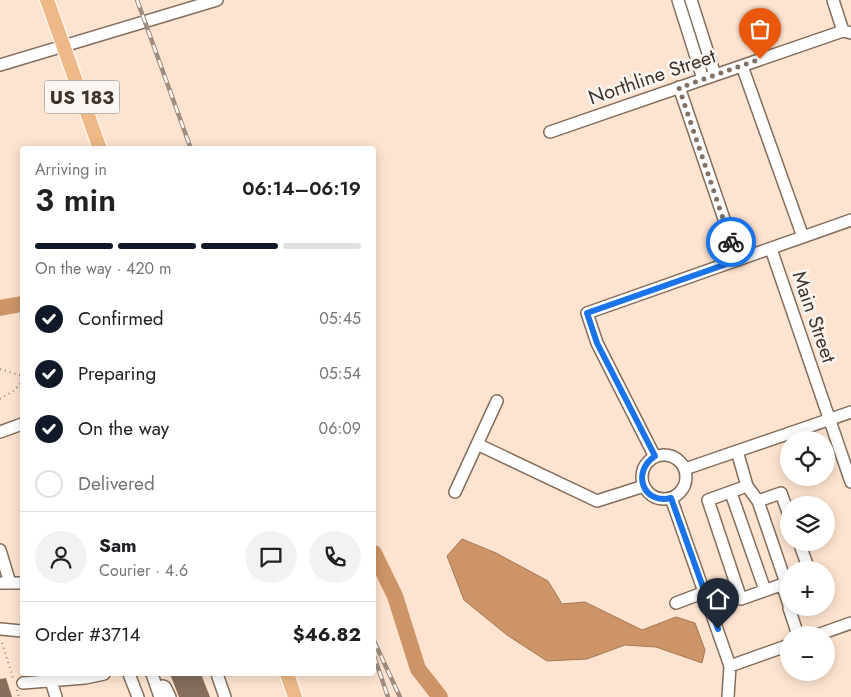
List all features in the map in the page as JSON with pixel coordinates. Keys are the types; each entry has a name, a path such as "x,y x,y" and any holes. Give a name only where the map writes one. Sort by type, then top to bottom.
{"main road":[{"name":"US 183","path":"47,0 99,146"},
{"path":"288,676 295,697"}],"street":[{"path":"0,65 216,0"},
{"path":"678,0 703,79"},
{"path":"691,0 715,75"},
{"path":"833,0 847,32"},
{"name":"Northline Street","path":"550,132 847,32"},
{"path":"742,66 803,237"},
{"path":"679,88 738,260"},
{"path":"655,456 597,343 587,313 851,220"},
{"name":"Main Street","path":"770,249 851,482"},
{"path":"455,492 497,401"},
{"path":"684,469 851,412"},
{"path":"0,432 20,425"},
{"path":"477,444 597,502 644,486"},
{"path":"737,452 747,486 758,501 780,565"},
{"path":"655,456 670,456 677,459 684,469 686,479 684,486 680,493 671,498 660,499 653,496 644,486 642,472 649,460 655,456"},
{"path":"747,486 708,500 741,599 780,585"},
{"path":"731,493 765,590"},
{"path":"758,501 780,493 781,496"},
{"path":"671,498 730,666 728,692"},
{"path":"0,550 5,583 20,583"},
{"path":"676,603 705,592"},
{"path":"835,629 851,623"},
{"path":"0,629 20,631"},
{"path":"730,666 780,648"},
{"path":"23,683 51,681 64,677 85,678 94,676"},
{"path":"130,676 138,697"},
{"path":"153,676 159,692"},
{"path":"218,676 225,697"},
{"path":"51,681 56,697"},
{"path":"159,692 163,686 166,687 170,697"}],"path":[{"path":"0,369 20,375"},
{"path":"0,399 15,390 20,384"},
{"path":"2,643 20,697"}],"shaded area":[{"path":"462,539 496,553 548,581 562,604 585,602 642,630 676,617 695,623 705,650 702,663 656,647 625,645 587,659 547,661 507,635 464,600 447,556"}],"building":[{"path":"171,676 202,676 210,697 179,697"},
{"path":"6,678 12,697 0,697 0,679"}],"waterway":[{"path":"0,308 20,304"},
{"path":"376,557 395,596 418,669 440,697"}],"railway":[{"path":"137,0 190,146"},
{"path":"376,645 400,697"},
{"path":"376,662 388,697"}],"way so far":[{"path":"731,242 679,88 760,59"}],"route":[{"path":"718,629 671,498 660,499 653,496 644,486 642,472 649,460 655,456 597,343 587,313 738,260 731,242"}]}
